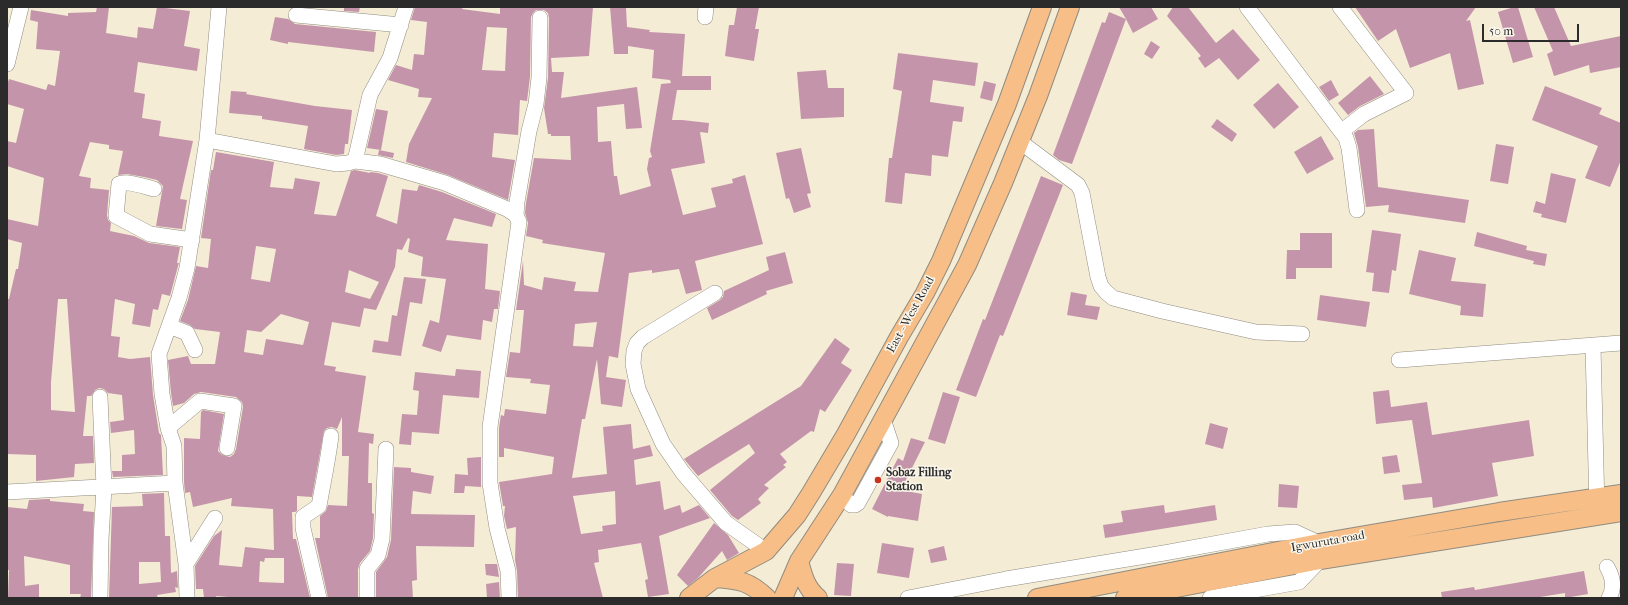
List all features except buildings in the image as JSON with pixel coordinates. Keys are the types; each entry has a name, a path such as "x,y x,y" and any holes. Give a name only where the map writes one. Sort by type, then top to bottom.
{"main road":[{"name":"East - West Road","path":"689,598 716,578 766,551 798,515 846,434 899,337 925,294 968,198 1004,112 1042,7"},
{"name":"East - West Road","path":"783,598 799,561 842,495 967,265 1019,141 1070,7"},
{"path":"925,294 947,302"},
{"name":"Igwuruta road","path":"1125,598 1499,512 1621,494"},
{"name":"Igwuruta road","path":"1037,598 1320,552 1621,512"},
{"path":"799,561 804,581 812,593 818,598"},
{"path":"716,578 735,579 754,586 766,598"}],"street":[{"path":"187,598 186,564 176,483 174,446 168,428 162,394 159,354 187,268 192,240 207,140 219,7"},
{"path":"355,161 370,95 390,58 406,7"},
{"path":"1247,7 1342,132 1349,148 1357,210"},
{"path":"1340,7 1406,93 1364,114 1342,132"},
{"path":"296,15 401,25"},
{"path":"7,64 16,16"},
{"path":"509,598 508,571 497,528 490,483 490,427 519,222 516,215 517,202 529,131 536,104 540,18"},
{"path":"207,140 336,164 355,161 380,164 445,183 507,209 516,215"},
{"path":"1019,141 1078,185 1082,193 1098,277 1101,286 1113,298 1162,311 1256,332 1302,334"},
{"path":"154,189 122,182 119,184 116,216 150,234 192,240"},
{"path":"715,293 643,337 637,343 634,351 633,364 638,389 663,444 683,473 726,523 766,551"},
{"path":"169,326 187,333 196,350"},
{"path":"1399,360 1621,343"},
{"path":"1593,346 1598,516"},
{"path":"100,397 104,487 100,539 100,598"},
{"path":"168,428 200,401 234,406 227,448"},
{"path":"319,598 303,528 303,517 319,506 322,486 326,475 331,436"},
{"path":"367,598 367,569 378,555 382,539 386,450"},
{"path":"7,492 176,483"},
{"path":"186,564 215,518"},
{"path":"908,598 1006,579 1268,534 1295,532 1320,552 1299,582 1210,598"},
{"path":"1607,567 1613,577 1613,585 1609,598"}],"place":[{"name":"Sobaz Filling Station","path":"878,480"}]}
